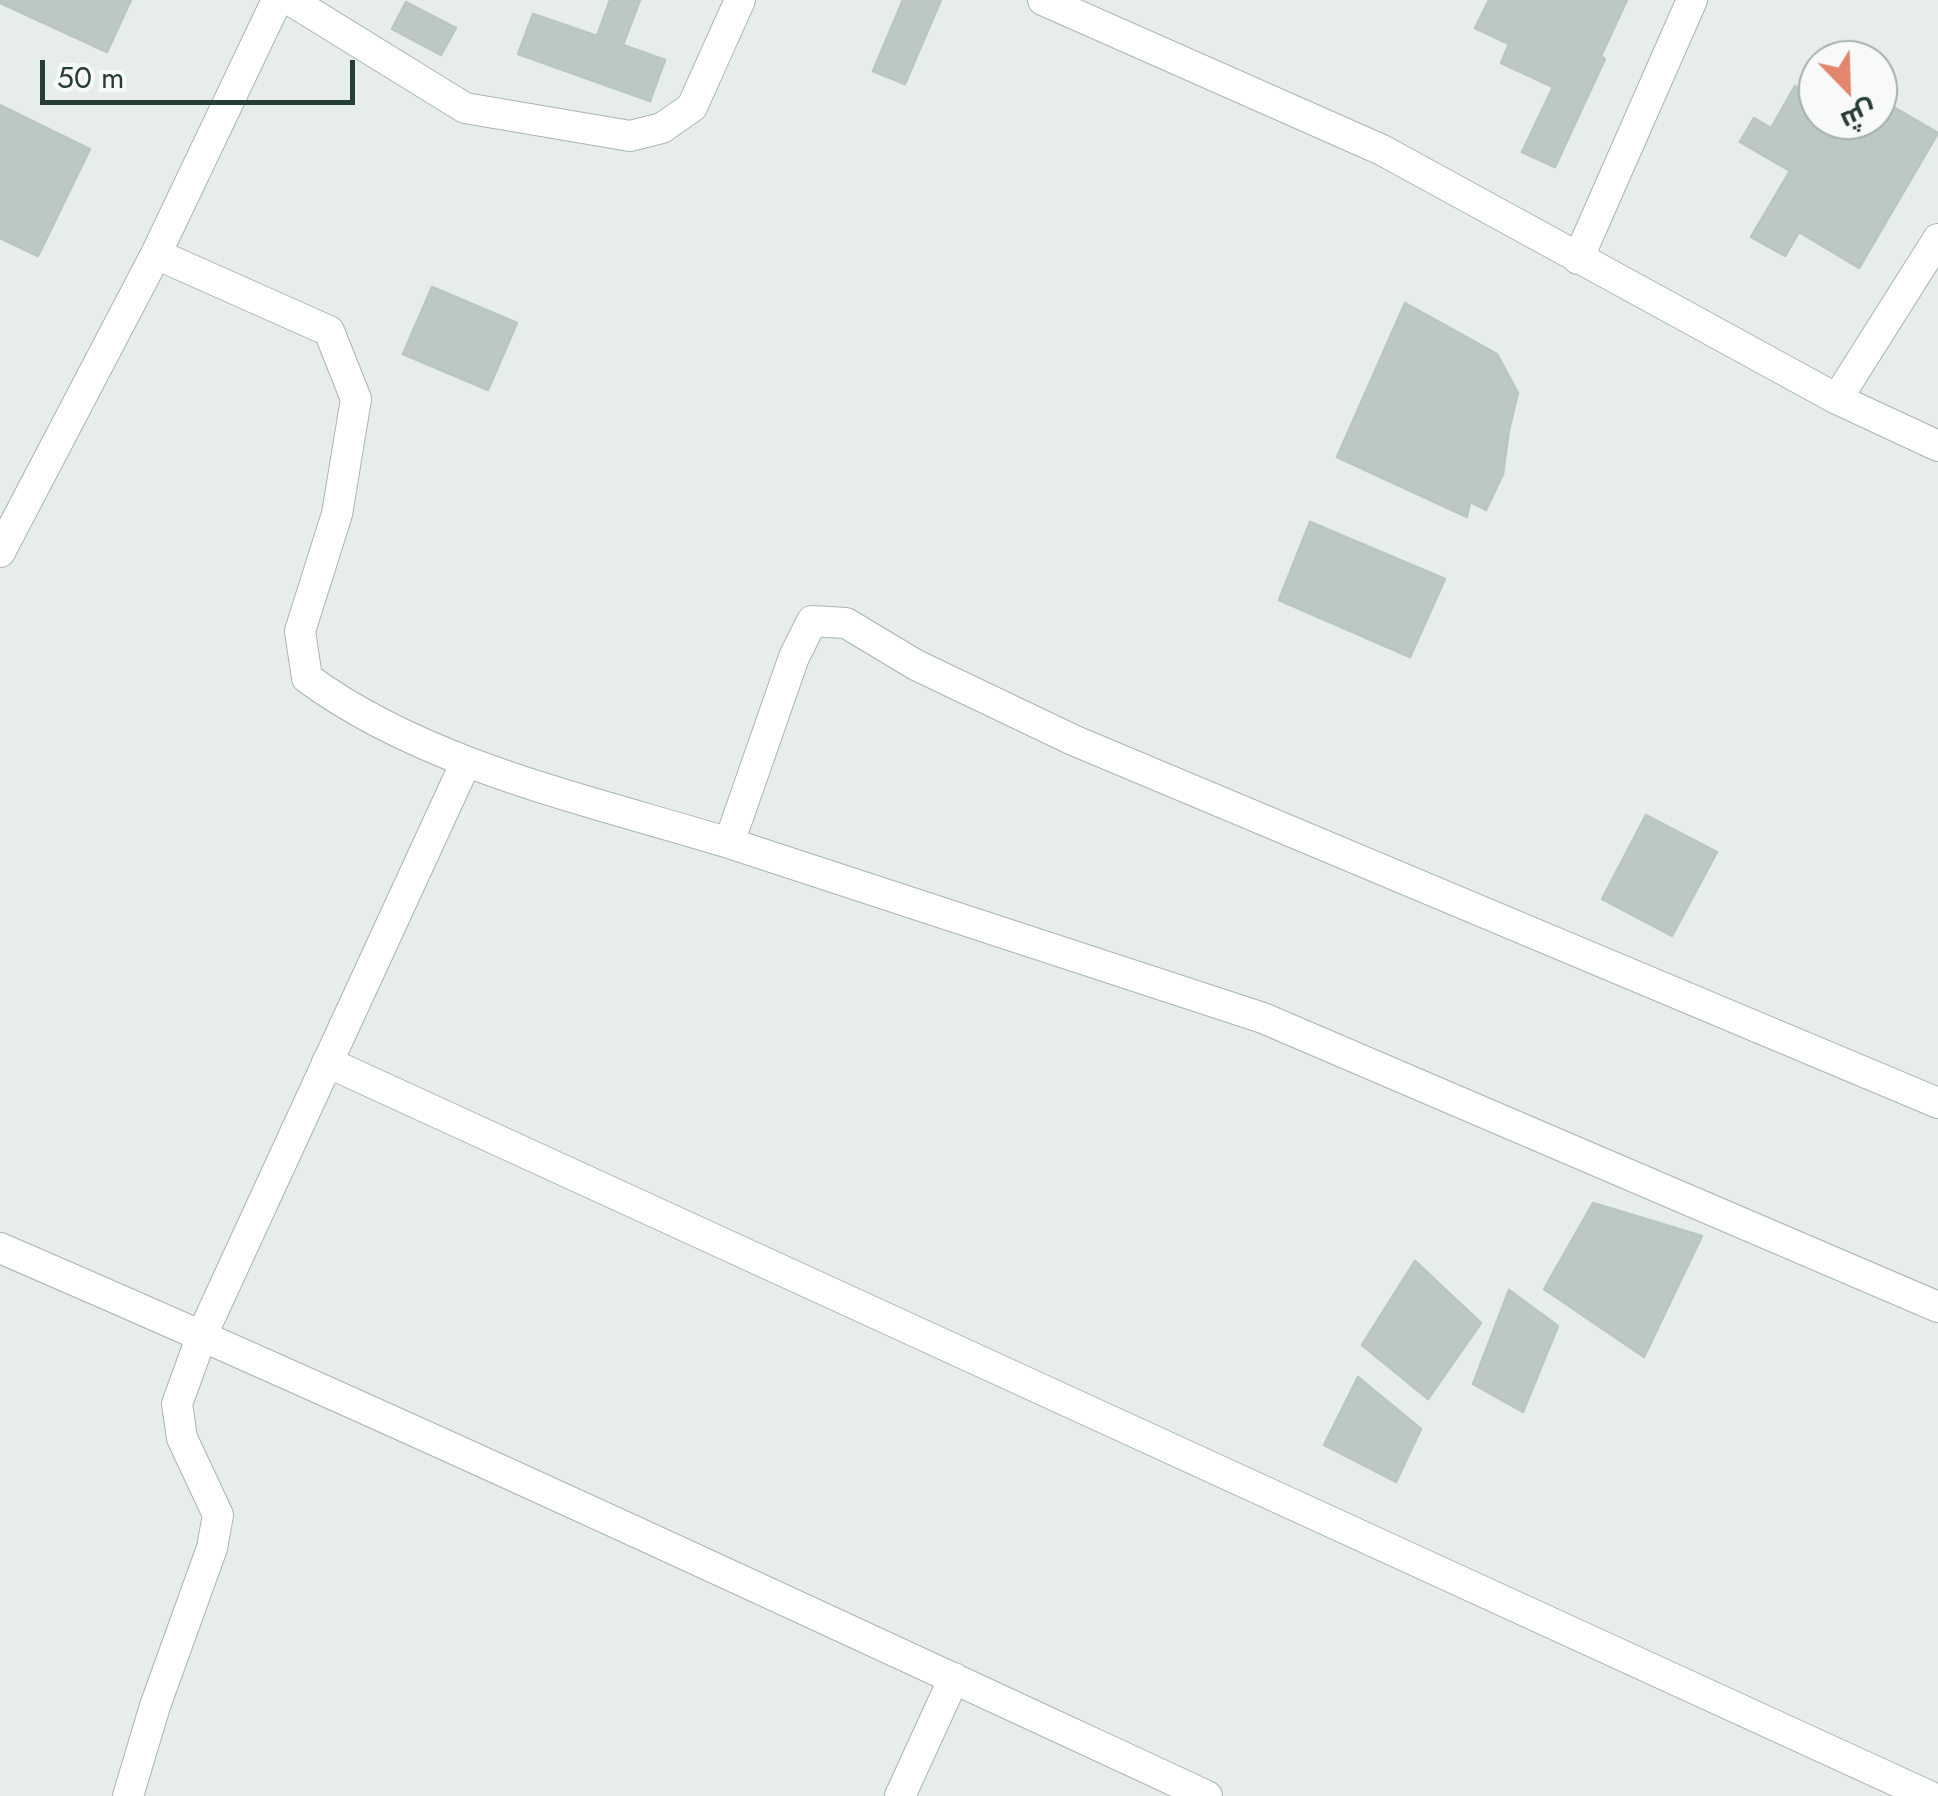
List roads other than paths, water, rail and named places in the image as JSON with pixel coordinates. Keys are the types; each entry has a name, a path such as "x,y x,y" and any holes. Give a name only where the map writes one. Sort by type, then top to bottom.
{"street":[{"path":"0,552 156,254 277,0"},
{"path":"290,0 464,108 630,136 662,128 692,107 740,0"},
{"path":"1578,259 1692,0"},
{"path":"1049,1 1382,150 1838,399 1938,446"},
{"path":"1838,399 1938,239"},
{"path":"156,254 329,331 356,398 337,514 300,631 308,678 339,701 466,762 729,843 1263,1018 1938,1307"},
{"path":"729,843 794,657 812,621 846,623 916,665 1073,740 1938,1103"},
{"path":"128,1796 155,1706 212,1548 218,1515 182,1438 177,1404 202,1335 466,762"},
{"path":"327,1062 1929,1796"},
{"path":"0,1248 202,1335 1207,1796"},
{"path":"900,1796 954,1678"}]}
